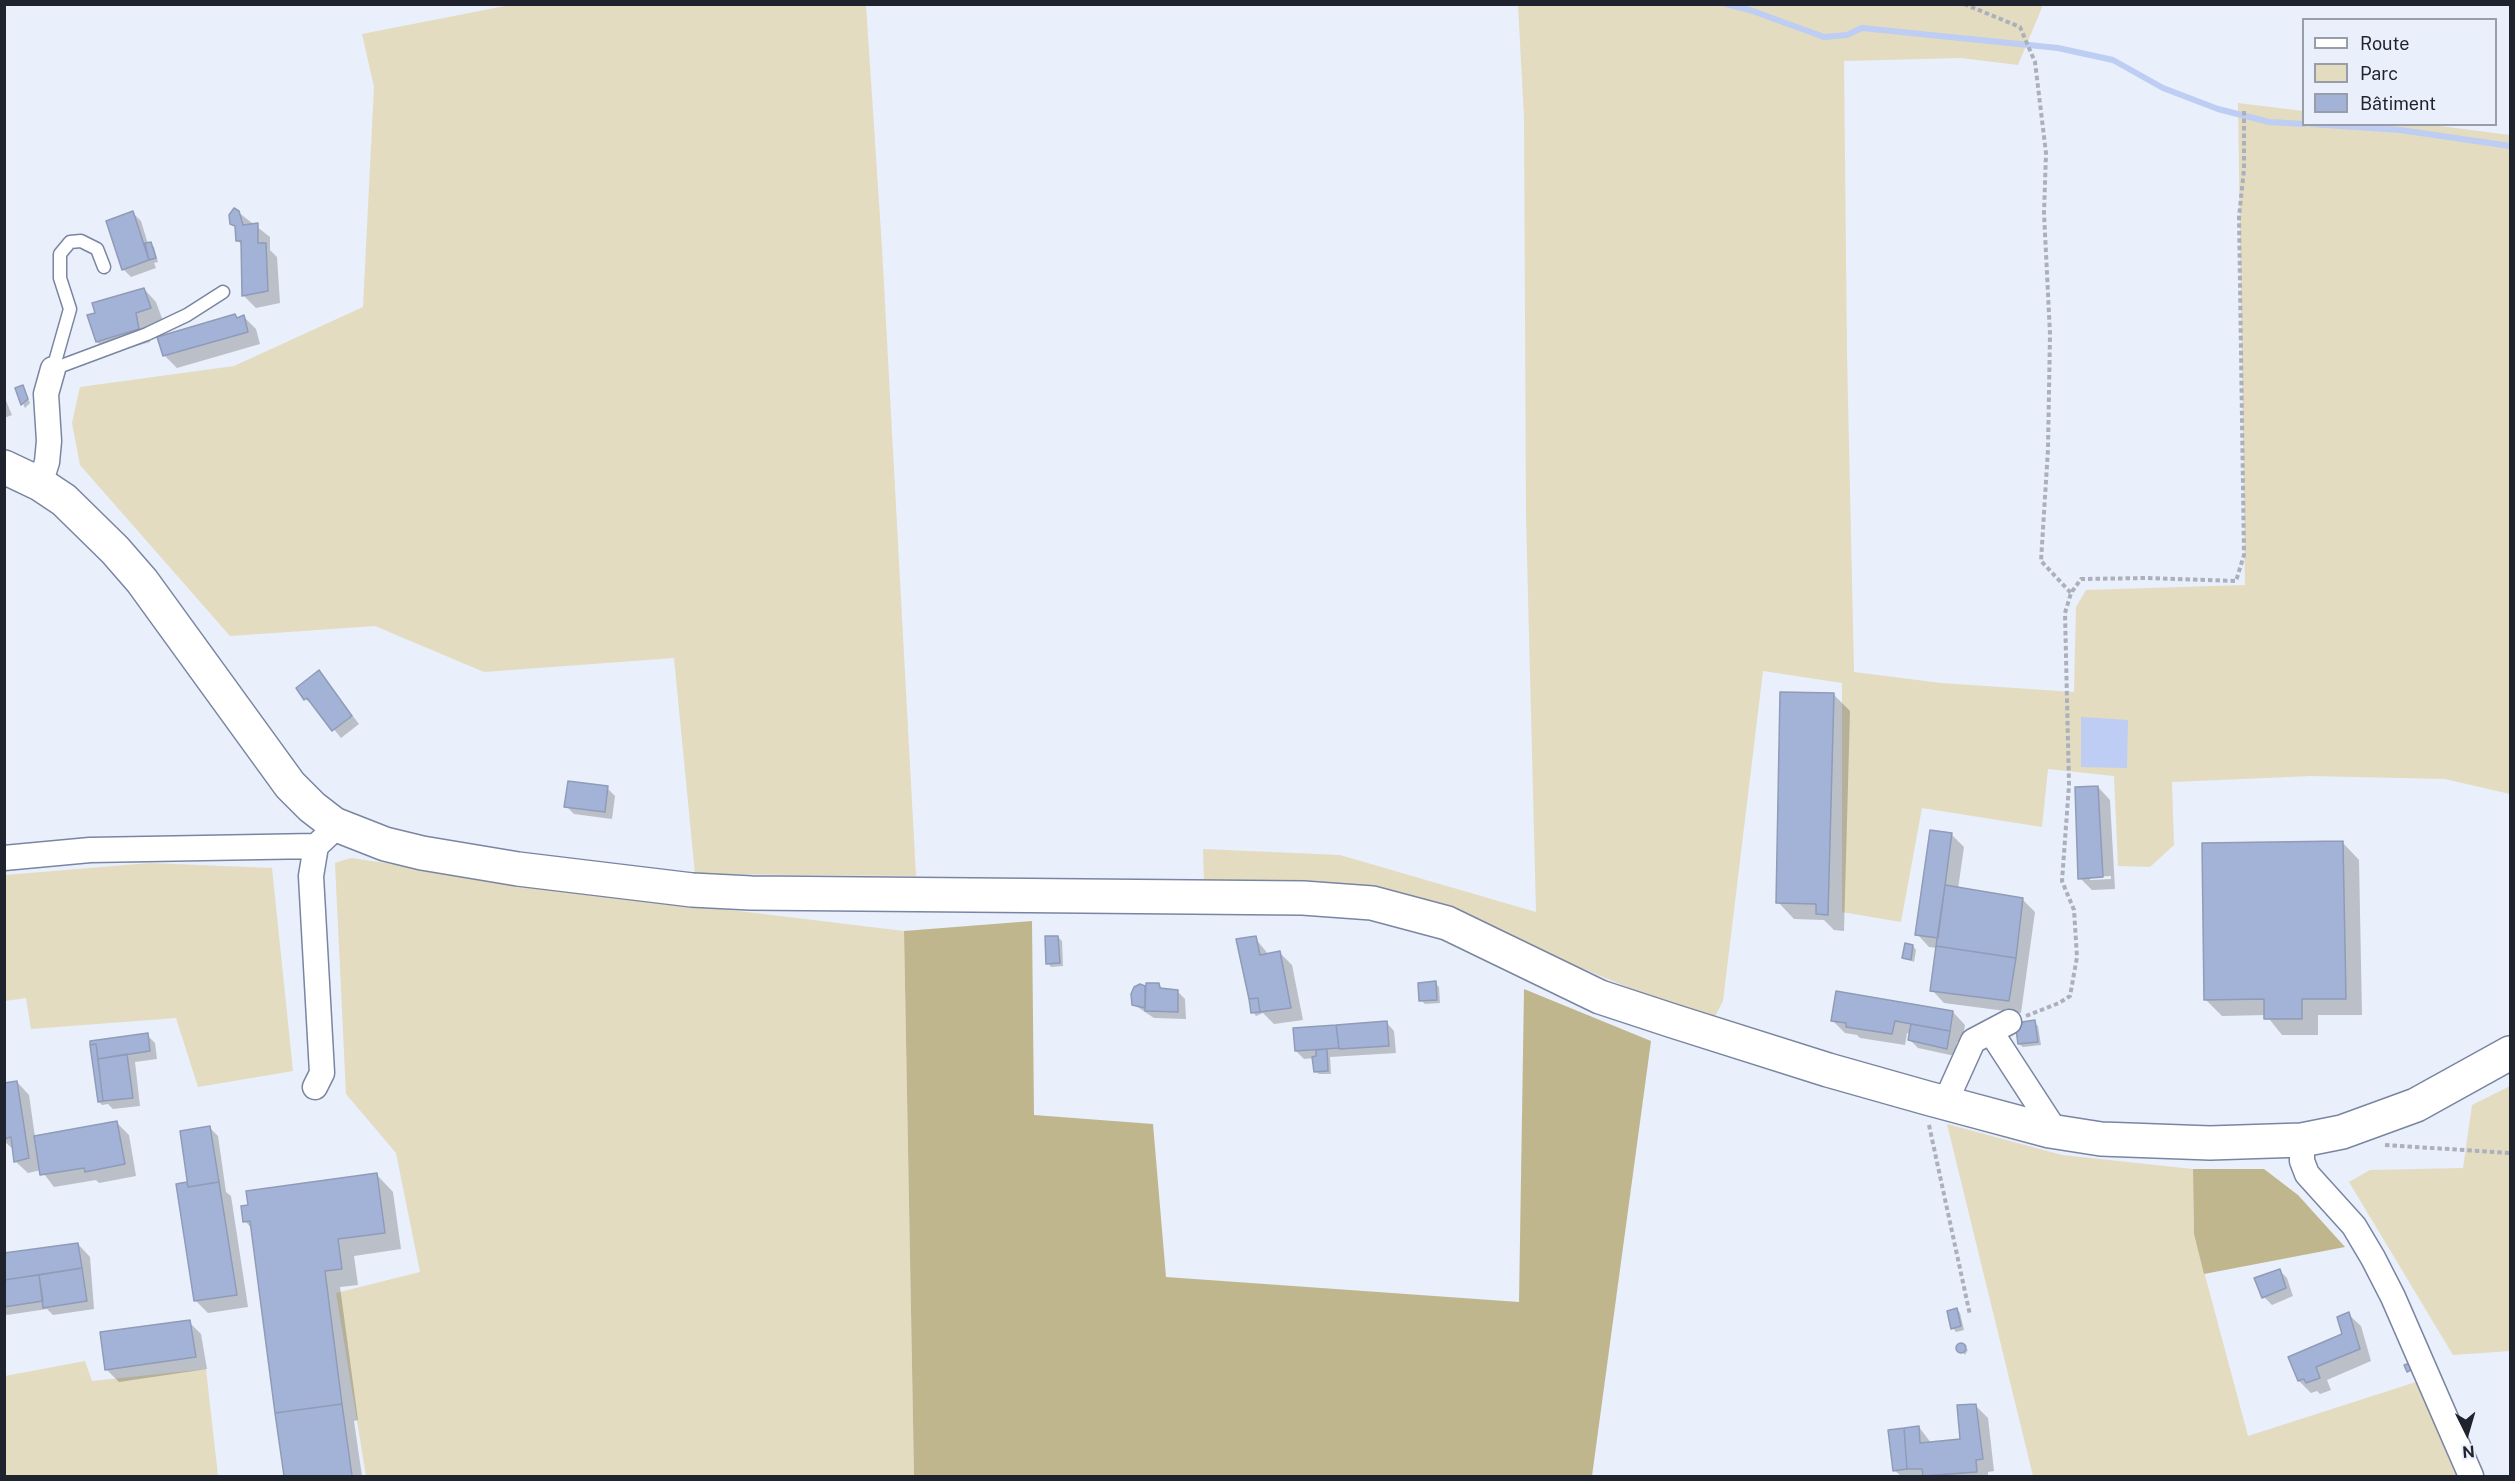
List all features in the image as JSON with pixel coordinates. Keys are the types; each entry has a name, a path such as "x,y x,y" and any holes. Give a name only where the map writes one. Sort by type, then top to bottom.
{"street":[{"path":"40,484 47,462 50,441 46,394 53,369"},
{"path":"4,467 40,484 87,519 115,550 142,581 325,835"},
{"path":"315,1087 322,1073 311,876 325,835"},
{"path":"4,858 90,850 325,835 518,868 693,890 751,893 1303,898 1372,903 1447,923 1600,997 1828,1070 2056,1132 2151,1143 2302,1140 2342,1132 2416,1105 2511,1053"},
{"path":"1936,1100 1972,1041 2000,1027 2056,1132"},
{"path":"2302,1140 2302,1161 2307,1174 2354,1226 2373,1258 2393,1297 2471,1476"}],"lane":[{"path":"53,369 70,309 60,278 60,254 70,242 81,241 97,249 104,267"},
{"path":"53,369 147,334 188,315 223,292"}],"path":[{"path":"1964,4 2020,27 2036,62 2046,153 2044,213 2050,334 2048,448 2041,561 2071,593"},
{"path":"2000,1027 2059,1003 2070,996 2077,957 2074,910 2062,881 2069,785 2065,613 2071,593 2081,579 2148,578 2236,581 2244,555 2240,217 2244,169 2244,110"},
{"path":"1936,1100 1926,1109 1970,1315"},
{"path":"2383,1145 2511,1153"}],"green space":[{"path":"510,5 866,5 882,248 916,876 695,874 674,658 484,672 375,626 230,636 80,465 72,423 80,387 234,366 363,307 374,87 362,34"},
{"path":"1518,5 2043,5 2018,65 1961,58 1844,61 1847,355 1854,672 1941,683 2074,692 2076,607 2086,590 2245,585 2238,103 2302,111 2302,126 2440,126 2510,135 2510,794 2445,779 2311,776 2172,782 2174,845 2150,867 2118,866 2114,776 2048,769 2042,827 1922,808 1901,922 1842,912 1842,683 1763,671 1723,1001 1712,1022 1540,951 1204,884 1203,849 1340,855 1536,912 1526,515 1524,117"},
{"path":"351,858 606,895 904,931 914,1476 366,1476 336,1293 420,1272 396,1153 346,1094 335,863"},
{"path":"150,863 272,868 293,1071 198,1087 176,1018 31,1029 26,998 5,1001 5,875"},
{"path":"2510,1086 2510,1351 2453,1355 2349,1182 2370,1170 2463,1168 2472,1105"},
{"path":"1947,1124 2062,1155 2193,1169 2194,1234 2248,1436 2416,1382 2457,1476 2033,1476"},
{"path":"85,1361 92,1381 206,1369 218,1476 5,1476 5,1376"}],"shaded area":[{"path":"1032,921 1034,1115 1153,1124 1166,1277 1519,1302 1524,989 1651,1041 1592,1476 914,1476 904,931"},
{"path":"2193,1169 2264,1169 2298,1195 2345,1247 2204,1274 2194,1234"}],"water":[{"path":"2081,717 2128,720 2127,768 2081,767"}],"building":[{"path":"234,208 239,211 243,225 258,223 258,243 266,243 268,291 242,296 241,241 236,241 235,226 230,224 229,215"},
{"path":"133,211 149,260 122,270 106,221"},
{"path":"151,242 156,258 149,260 145,243"},
{"path":"144,288 151,308 136,313 139,329 96,342 87,315 95,313 92,303"},
{"path":"235,314 237,318 244,315 248,332 163,356 157,337"},
{"path":"23,385 28,399 21,405 15,388"},
{"path":"319,670 352,716 332,731 307,698 304,700 296,688"},
{"path":"1780,692 1834,693 1828,915 1816,914 1816,904 1776,903"},
{"path":"568,781 608,786 605,812 564,807"},
{"path":"2098,786 2103,877 2078,879 2075,787"},
{"path":"1930,830 1952,833 1938,938 1915,935"},
{"path":"2343,841 2346,999 2302,999 2302,1019 2264,1019 2264,999 2204,1000 2202,843"},
{"path":"1945,885 2023,898 2016,958 1936,946"},
{"path":"1045,936 1058,936 1060,963 1046,964"},
{"path":"1256,936 1260,955 1280,951 1291,1008 1260,1012 1258,998 1249,999 1236,939"},
{"path":"1905,943 1913,945 1911,960 1902,958"},
{"path":"1936,946 2016,958 2009,1001 1930,991"},
{"path":"1436,981 1437,1000 1419,1001 1418,983"},
{"path":"1146,983 1159,983 1160,988 1178,990 1178,1012 1145,1011"},
{"path":"1140,984 1145,986 1145,1008 1132,1005 1131,994 1134,987"},
{"path":"1836,991 1953,1011 1950,1031 1895,1021 1892,1034 1846,1027 1846,1023 1831,1021"},
{"path":"1258,998 1260,1012 1251,1013 1249,999"},
{"path":"2035,1020 2038,1042 2018,1044 2015,1023"},
{"path":"1387,1021 1389,1046 1339,1049 1336,1025"},
{"path":"1911,1024 1950,1031 1947,1049 1908,1040"},
{"path":"1336,1025 1339,1048 1295,1051 1293,1028"},
{"path":"148,1033 150,1051 98,1059 96,1044 90,1045 90,1041"},
{"path":"96,1044 103,1101 98,1102 90,1045"},
{"path":"1327,1049 1328,1071 1314,1072 1312,1057 1316,1056 1316,1050"},
{"path":"127,1054 133,1098 103,1101 98,1059"},
{"path":"17,1081 29,1158 14,1162 11,1137 4,1139 4,1083"},
{"path":"117,1121 125,1164 85,1172 84,1168 40,1175 34,1136"},
{"path":"210,1126 219,1182 188,1187 180,1131"},
{"path":"377,1173 385,1233 338,1239 342,1269 325,1271 342,1404 275,1413 250,1221 243,1222 241,1206 248,1205 246,1191"},
{"path":"187,1182 188,1187 219,1182 237,1295 194,1301 176,1184"},
{"path":"78,1243 82,1268 4,1280 4,1253"},
{"path":"82,1268 87,1301 43,1308 39,1275"},
{"path":"2280,1269 2286,1288 2262,1298 2254,1278"},
{"path":"39,1275 43,1301 4,1307 4,1280"},
{"path":"1957,1308 1961,1326 1951,1329 1947,1311"},
{"path":"2349,1312 2360,1349 2316,1367 2320,1378 2306,1383 2304,1379 2298,1381 2288,1357 2342,1334 2337,1317"},
{"path":"190,1320 196,1357 105,1370 100,1332"},
{"path":"1961,1343 1965,1344 1965,1352 1961,1353 1957,1352 1956,1348 1957,1344"},
{"path":"2410,1363 2413,1369 2407,1372 2404,1365"},
{"path":"342,1404 352,1476 284,1476 275,1413"},
{"path":"1976,1404 1983,1459 1976,1460 1977,1472 1923,1476 1922,1469 1907,1469 1904,1428 1919,1426 1920,1443 1960,1439 1957,1405"},
{"path":"1904,1428 1907,1469 1893,1471 1888,1430"}],"waterway":[{"path":"1726,4 1750,10 1824,37 1847,35 1862,28 2058,48 2113,60 2163,88 2218,109 2269,122 2302,124"},
{"path":"2341,126 2400,130 2510,146"}]}
